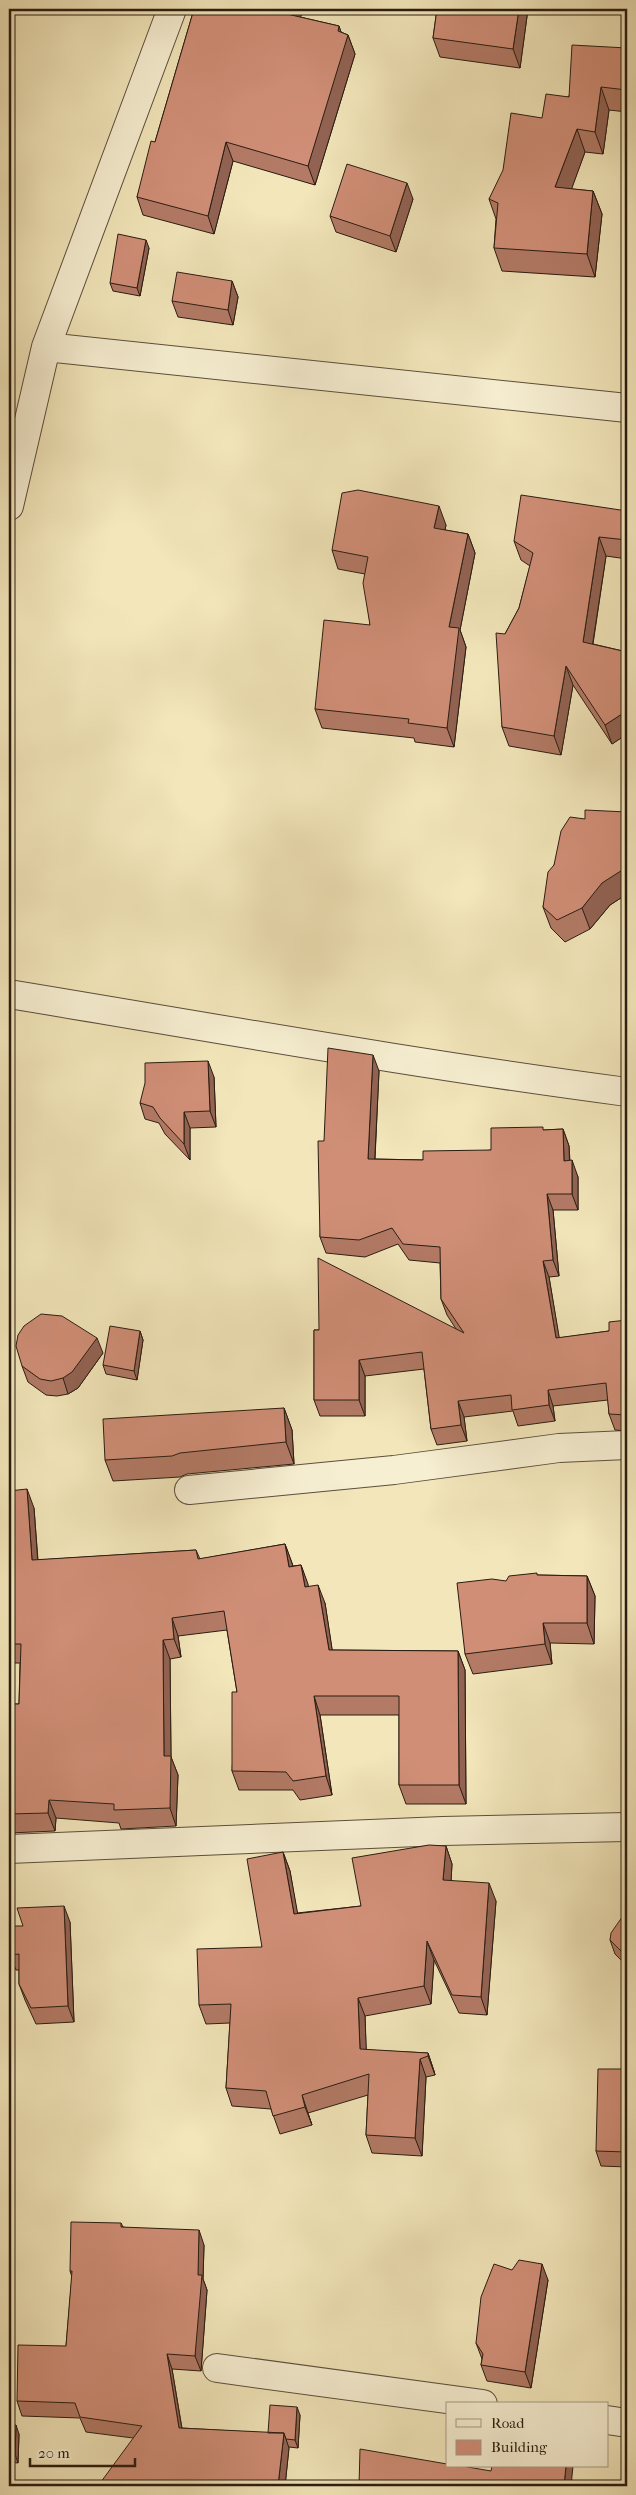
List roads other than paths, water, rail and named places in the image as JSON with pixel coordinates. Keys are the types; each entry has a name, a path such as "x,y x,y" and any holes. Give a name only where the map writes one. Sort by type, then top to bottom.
{"street":[{"path":"9,506 46,348 172,9"},
{"path":"46,348 627,408"},
{"path":"9,994 274,1039 523,1078 627,1092"},
{"path":"190,1490 394,1470 559,1448 627,1445"},
{"path":"9,1849 443,1831 627,1827"},
{"path":"217,2368 468,2402"},
{"path":"608,2420 627,2423"}]}
